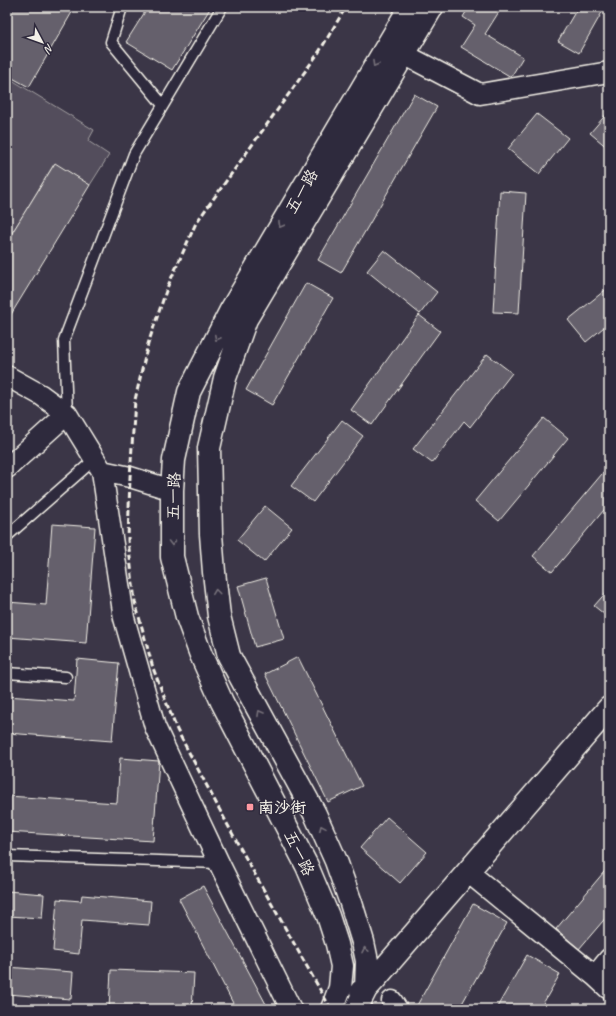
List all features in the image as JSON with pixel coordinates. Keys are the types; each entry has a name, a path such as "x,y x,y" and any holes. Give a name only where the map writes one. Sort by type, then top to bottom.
{"main road":[{"name":"五一路","path":"356,1009 366,989 367,961 351,902 336,861 315,814 229,656 219,616 214,572 211,534 209,448 225,378 246,318 395,50 410,7"},
{"name":"五一路","path":"333,1009 340,988 342,966 328,916 308,866 222,702 201,655 188,617 172,557 172,490 174,460 189,392 231,310 395,50 432,7"},
{"path":"333,1009 348,998 366,989 609,708"}],"street":[{"path":"395,50 480,94 609,72"},
{"path":"7,376 41,395 67,414 98,465 124,618 155,727 219,864 291,1009"},
{"path":"7,468 67,414"},
{"path":"98,465 172,490"},
{"path":"468,872 609,989"},
{"path":"595,976 609,959"}],"lane":[{"path":"122,7 111,42 163,105"},
{"path":"67,414 64,340 134,154 222,7"},
{"path":"7,536 98,465"},
{"path":"7,673 66,677"},
{"path":"7,856 219,864"}],"shaded area":[{"path":"7,77 94,130 88,141 109,155 90,185 54,164 7,241"}],"building":[{"path":"7,7 75,7 29,87 7,75"},
{"path":"148,7 211,7 172,70 126,42"},
{"path":"469,7 502,7 485,34 523,57 511,77 461,47 475,25 463,17"},
{"path":"578,7 605,7 579,53 558,41"},
{"path":"414,94 437,107 341,273 318,260"},
{"path":"609,111 609,149 590,133"},
{"path":"537,114 568,138 539,174 508,149"},
{"path":"55,163 90,185 7,321 7,241"},
{"path":"500,191 526,193 519,313 493,312"},
{"path":"384,250 437,292 420,314 367,271"},
{"path":"306,283 333,298 272,405 246,390"},
{"path":"609,287 609,323 586,342 568,320"},
{"path":"419,315 440,331 372,425 351,410"},
{"path":"487,354 512,373 470,427 464,421 432,463 413,449"},
{"path":"544,418 568,438 499,521 475,501"},
{"path":"342,420 363,436 313,502 291,486"},
{"path":"607,468 609,469 609,504 552,572 533,556"},
{"path":"265,506 292,528 264,562 237,540"},
{"path":"52,524 95,527 86,643 7,637 7,602 46,605"},
{"path":"266,578 284,639 255,647 238,586"},
{"path":"609,589 609,618 594,606"},
{"path":"298,657 362,786 328,802 265,674"},
{"path":"77,659 119,663 112,741 7,733 7,696 74,701"},
{"path":"120,758 159,761 153,841 7,832 7,796 117,803"},
{"path":"387,817 427,852 400,883 360,848"},
{"path":"609,866 609,914 579,949 556,929"},
{"path":"203,886 267,1006 262,1009 236,1009 179,899"},
{"path":"7,891 44,894 42,918 7,916"},
{"path":"82,895 151,901 149,925 82,920 79,954 53,951 57,899 81,901"},
{"path":"473,904 507,923 459,1009 415,1009"},
{"path":"527,955 560,974 540,1009 496,1009"},
{"path":"7,967 73,972 71,999 7,994"},
{"path":"111,970 194,973 192,1009 109,1009"}],"railway":[{"path":"331,1009 239,846 177,730 153,668 135,602 128,540 135,400 148,344 167,288 196,223 319,52 346,7"}],"place":[{"name":"南沙街","path":"250,807"}]}
